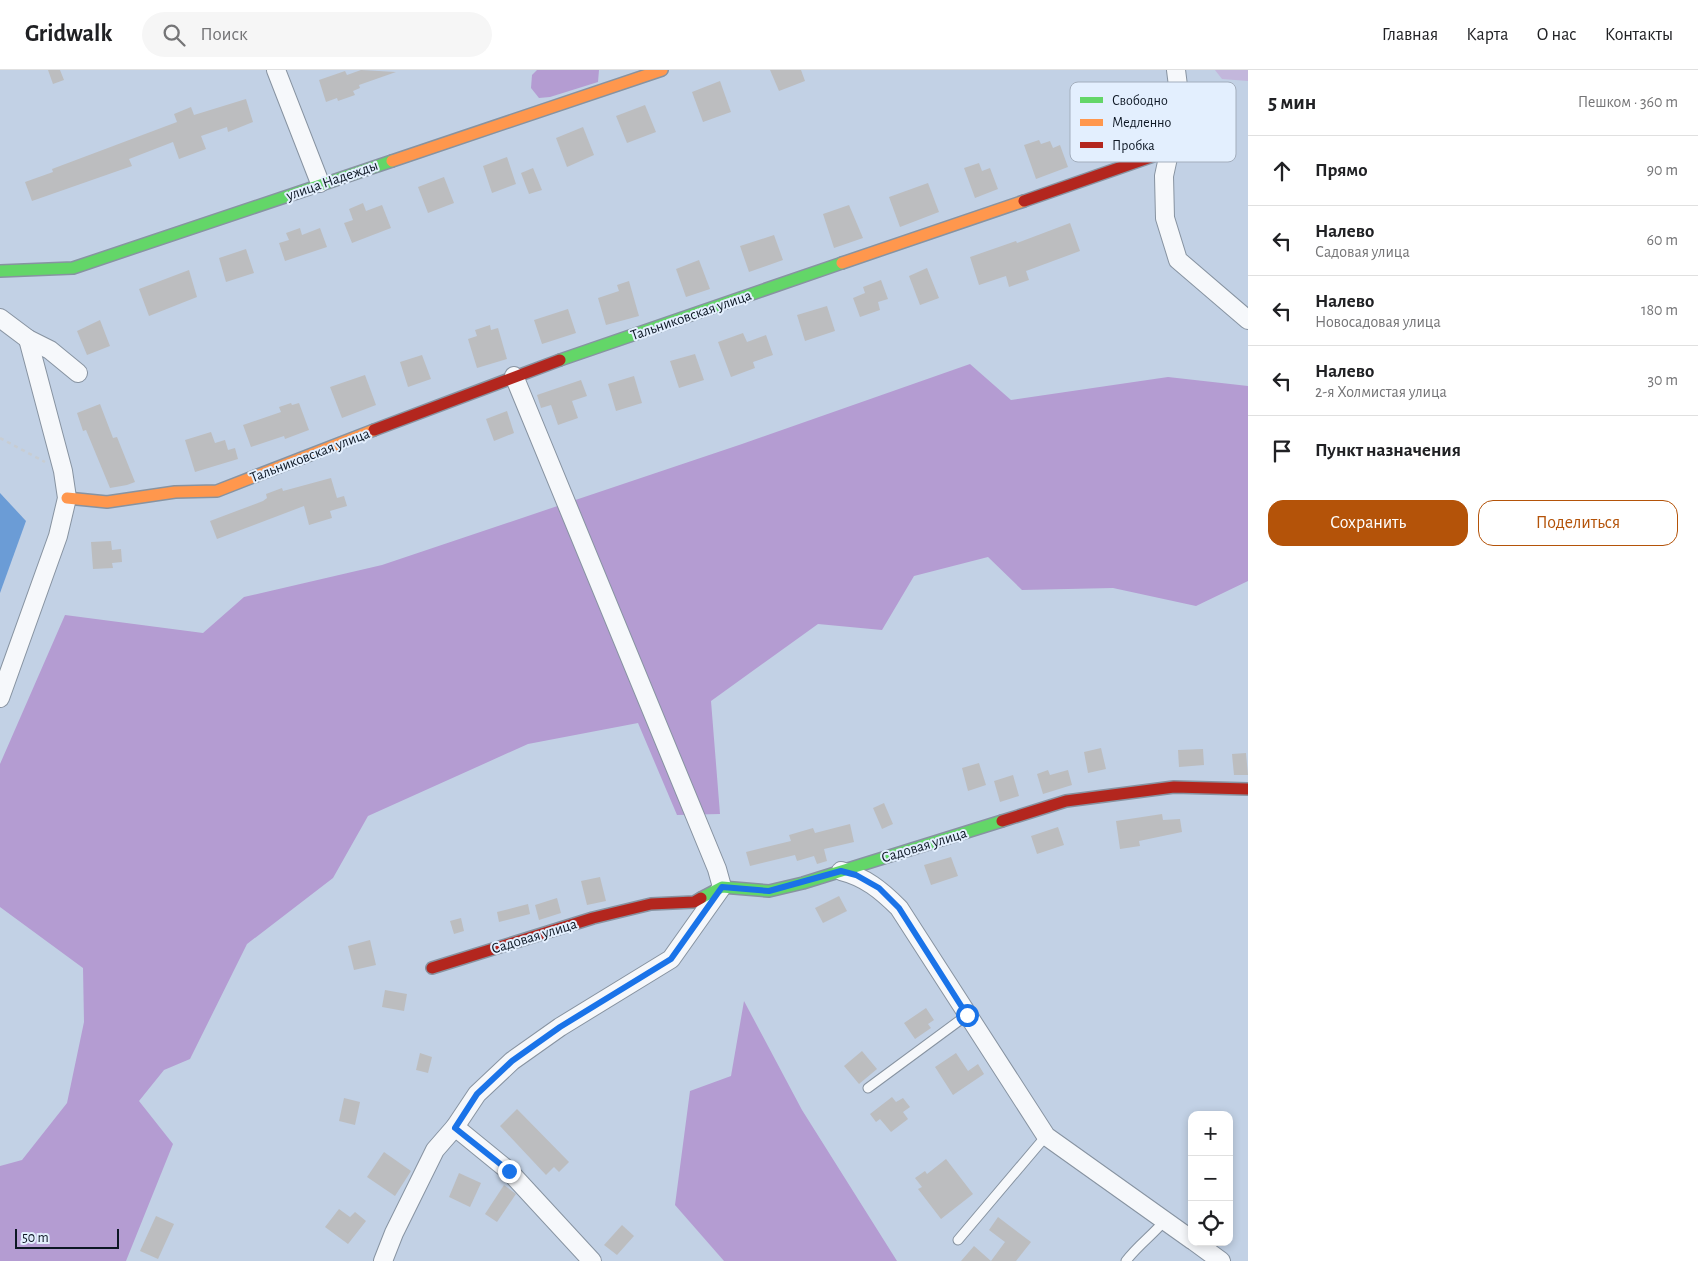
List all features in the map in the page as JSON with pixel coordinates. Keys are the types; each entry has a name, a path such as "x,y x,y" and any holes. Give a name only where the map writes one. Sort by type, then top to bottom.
{"street":[{"path":"276,70 320,184"},
{"name":"улица Надежды","path":"0,271 73,268 662,70"},
{"name":"Тальниковская улица","path":"67,498 107,502 175,492 217,490 514,376 1133,162"},
{"path":"1166,162 1164,176 1165,218 1178,260 1248,320"},
{"path":"0,318 28,339 50,350 78,373"},
{"path":"0,698 58,536 67,498 63,471 28,339"},
{"path":"383,1261 394,1233 435,1150 455,1128 477,1094 512,1061 560,1027 671,959 722,887 717,869 514,376"},
{"name":"Садовая улица","path":"432,968 601,916 651,904 694,902 722,887 769,891 841,871 1066,800 1174,787 1248,789"},
{"path":"841,871 856,875 879,888 899,908 1046,1136 1188,1237"},
{"path":"455,1128 509,1171 592,1261"},
{"path":"1200,1246 1221,1261"}],"lane":[{"path":"868,1088 967,1015"},
{"path":"958,1240 1046,1136"},
{"path":"1126,1261 1137,1246 1155,1233 1165,1220"}],"path":[{"path":"0,438 63,471"}],"shaded area":[{"path":"537,70 599,70 598,82 550,97 539,98 531,88 532,75"},
{"path":"1215,70 1248,70 1248,81 1222,79"},
{"path":"970,364 1011,400 1168,377 1248,386 1248,581 1196,606 1113,588 1022,590 988,557 914,576 882,630 818,624 711,701 720,814 677,815 638,723 528,744 368,816 333,878 247,944 190,1059 164,1070 139,1101 173,1144 126,1261 0,1261 0,1166 22,1160 67,1103 84,1022 83,968 0,907 0,764 65,615 203,633 244,597 382,565 742,444"},
{"path":"744,1001 802,1110 897,1261 724,1261 675,1205 690,1091 731,1076"}],"water":[{"path":"0,493 26,521 0,593"}],"building":[{"path":"48,70 60,70 64,80 53,84"},
{"path":"361,70 396,72 359,85 360,88 353,91 355,95 338,101 337,98 326,102 319,80 345,71 347,75"},
{"path":"770,70 801,70 805,81 779,91"},
{"path":"720,81 731,112 703,122 692,92"},
{"path":"246,99 253,122 228,132 227,127 201,136 206,149 179,159 173,142 129,159 132,166 32,201 25,182 53,172 52,169 177,122 174,114 191,107 194,115"},
{"path":"645,105 656,132 627,143 616,116"},
{"path":"583,127 594,155 567,167 556,138"},
{"path":"1039,140 1041,144 1050,141 1053,148 1060,145 1068,167 1036,179 1024,145"},
{"path":"507,157 516,184 492,193 483,166"},
{"path":"979,163 982,171 990,168 998,189 975,198 964,168"},
{"path":"533,168 542,190 529,194 521,173"},
{"path":"444,177 454,203 428,213 418,187"},
{"path":"928,183 939,212 900,227 889,197"},
{"path":"363,203 366,211 382,205 391,228 352,243 344,223 353,220 349,209"},
{"path":"849,205 863,238 834,248 823,214"},
{"path":"1070,223 1080,251 1026,271 1029,280 1009,287 1006,276 979,285 970,257 1016,241 1017,243"},
{"path":"300,228 302,235 320,228 327,247 285,261 279,243 289,240 286,233"},
{"path":"774,235 783,260 749,272 740,246"},
{"path":"246,249 254,273 226,282 219,258"},
{"path":"699,260 710,289 686,297 676,269"},
{"path":"927,268 939,298 920,305 909,276"},
{"path":"189,270 197,297 149,316 139,289"},
{"path":"881,280 888,299 878,302 880,310 860,317 853,298 865,293 863,287"},
{"path":"629,281 639,316 606,325 598,298 619,291 617,285"},
{"path":"827,306 835,331 805,341 797,315"},
{"path":"568,309 576,333 542,344 534,320"},
{"path":"100,320 110,346 87,355 77,331"},
{"path":"490,325 491,330 498,328 507,359 477,368 468,339 477,336 475,330"},
{"path":"743,333 747,342 766,335 773,355 753,362 755,368 731,377 718,342"},
{"path":"695,354 704,380 679,388 670,361"},
{"path":"422,355 431,379 408,387 400,362"},
{"path":"365,375 376,405 342,418 330,387"},
{"path":"634,376 642,403 616,411 608,384"},
{"path":"581,380 587,396 572,401 578,418 558,425 551,405 541,408 537,395"},
{"path":"291,403 292,405 299,403 309,430 285,439 284,436 251,447 243,425 281,412 279,407"},
{"path":"100,404 113,438 117,437 135,482 110,488 86,430 83,431 77,413"},
{"path":"507,411 514,433 494,441 486,419"},
{"path":"211,432 215,443 225,440 228,450 235,448 238,459 195,472 185,440"},
{"path":"331,478 337,498 344,496 347,506 330,511 332,518 309,525 304,506 217,539 210,521 263,501 267,498 266,494 282,488 283,491"},
{"path":"111,541 112,550 121,549 122,562 112,563 113,568 93,569 91,542"},
{"path":"1101,748 1106,769 1088,773 1084,752"},
{"path":"1203,749 1204,765 1179,767 1178,750"},
{"path":"1246,753 1248,775 1234,775 1232,754"},
{"path":"979,763 986,785 968,791 962,768"},
{"path":"1048,770 1050,775 1068,770 1072,785 1043,794 1037,774"},
{"path":"1013,775 1019,796 1000,802 994,781"},
{"path":"884,803 893,824 882,829 873,808"},
{"path":"1162,814 1163,820 1180,819 1182,832 1139,841 1140,846 1120,849 1116,821"},
{"path":"850,824 854,842 824,849 827,861 817,864 814,856 797,861 795,855 750,866 746,852 791,841 789,835 813,828 815,833"},
{"path":"1058,827 1064,845 1037,854 1031,836"},
{"path":"951,857 958,876 931,885 924,865"},
{"path":"600,877 606,901 587,905 581,881"},
{"path":"839,896 847,911 823,923 815,908"},
{"path":"557,898 561,913 539,920 535,905"},
{"path":"528,904 530,914 499,922 497,912"},
{"path":"461,918 464,931 454,934 450,921"},
{"path":"370,940 376,965 354,970 348,946"},
{"path":"385,990 407,994 404,1011 382,1007"},
{"path":"926,1008 934,1020 928,1024 931,1028 915,1039 904,1023"},
{"path":"862,1051 877,1069 859,1084 844,1066"},
{"path":"420,1053 432,1057 428,1073 416,1070"},
{"path":"956,1053 968,1071 978,1064 984,1074 953,1095 935,1067"},
{"path":"892,1097 896,1102 903,1098 910,1107 903,1112 908,1119 891,1132 880,1119 876,1122 870,1114"},
{"path":"344,1098 360,1102 355,1125 339,1121"},
{"path":"517,1109 569,1162 559,1172 554,1167 546,1175 500,1126"},
{"path":"384,1152 411,1171 395,1196 367,1177"},
{"path":"946,1159 973,1194 941,1219 918,1189 922,1187 915,1178 925,1171 927,1174"},
{"path":"459,1173 481,1183 470,1207 449,1197"},
{"path":"504,1185 516,1194 497,1222 485,1214"},
{"path":"339,1209 350,1217 355,1212 366,1221 348,1244 325,1227"},
{"path":"156,1216 174,1224 158,1259 140,1251"},
{"path":"998,1217 1031,1242 1016,1261 991,1261 1005,1242 989,1230"},
{"path":"622,1225 634,1236 617,1255 604,1245"},
{"path":"974,1246 991,1261 961,1261"}],"traffic: fast":[{"path":"0,271 73,268 392,161"},
{"path":"560,360 842,263"},
{"path":"701,898 722,887 769,891 803,883 1002,821"}],"traffic: slow":[{"path":"392,161 662,70"},
{"path":"842,263 1024,201"},
{"path":"67,498 107,502 175,492 217,491 374,430"}],"traffic: jam":[{"path":"1024,201 1136,162"},
{"path":"374,430 560,360"},
{"path":"1002,821 1066,801 1174,787 1248,789"},
{"path":"432,968 593,918 651,904 694,902 701,898"}],"route":[{"path":"509,1171 455,1128 477,1094 512,1061 560,1027 671,959 722,887 769,891 804,883 841,871 856,875 879,888 899,908 967,1015"}]}
